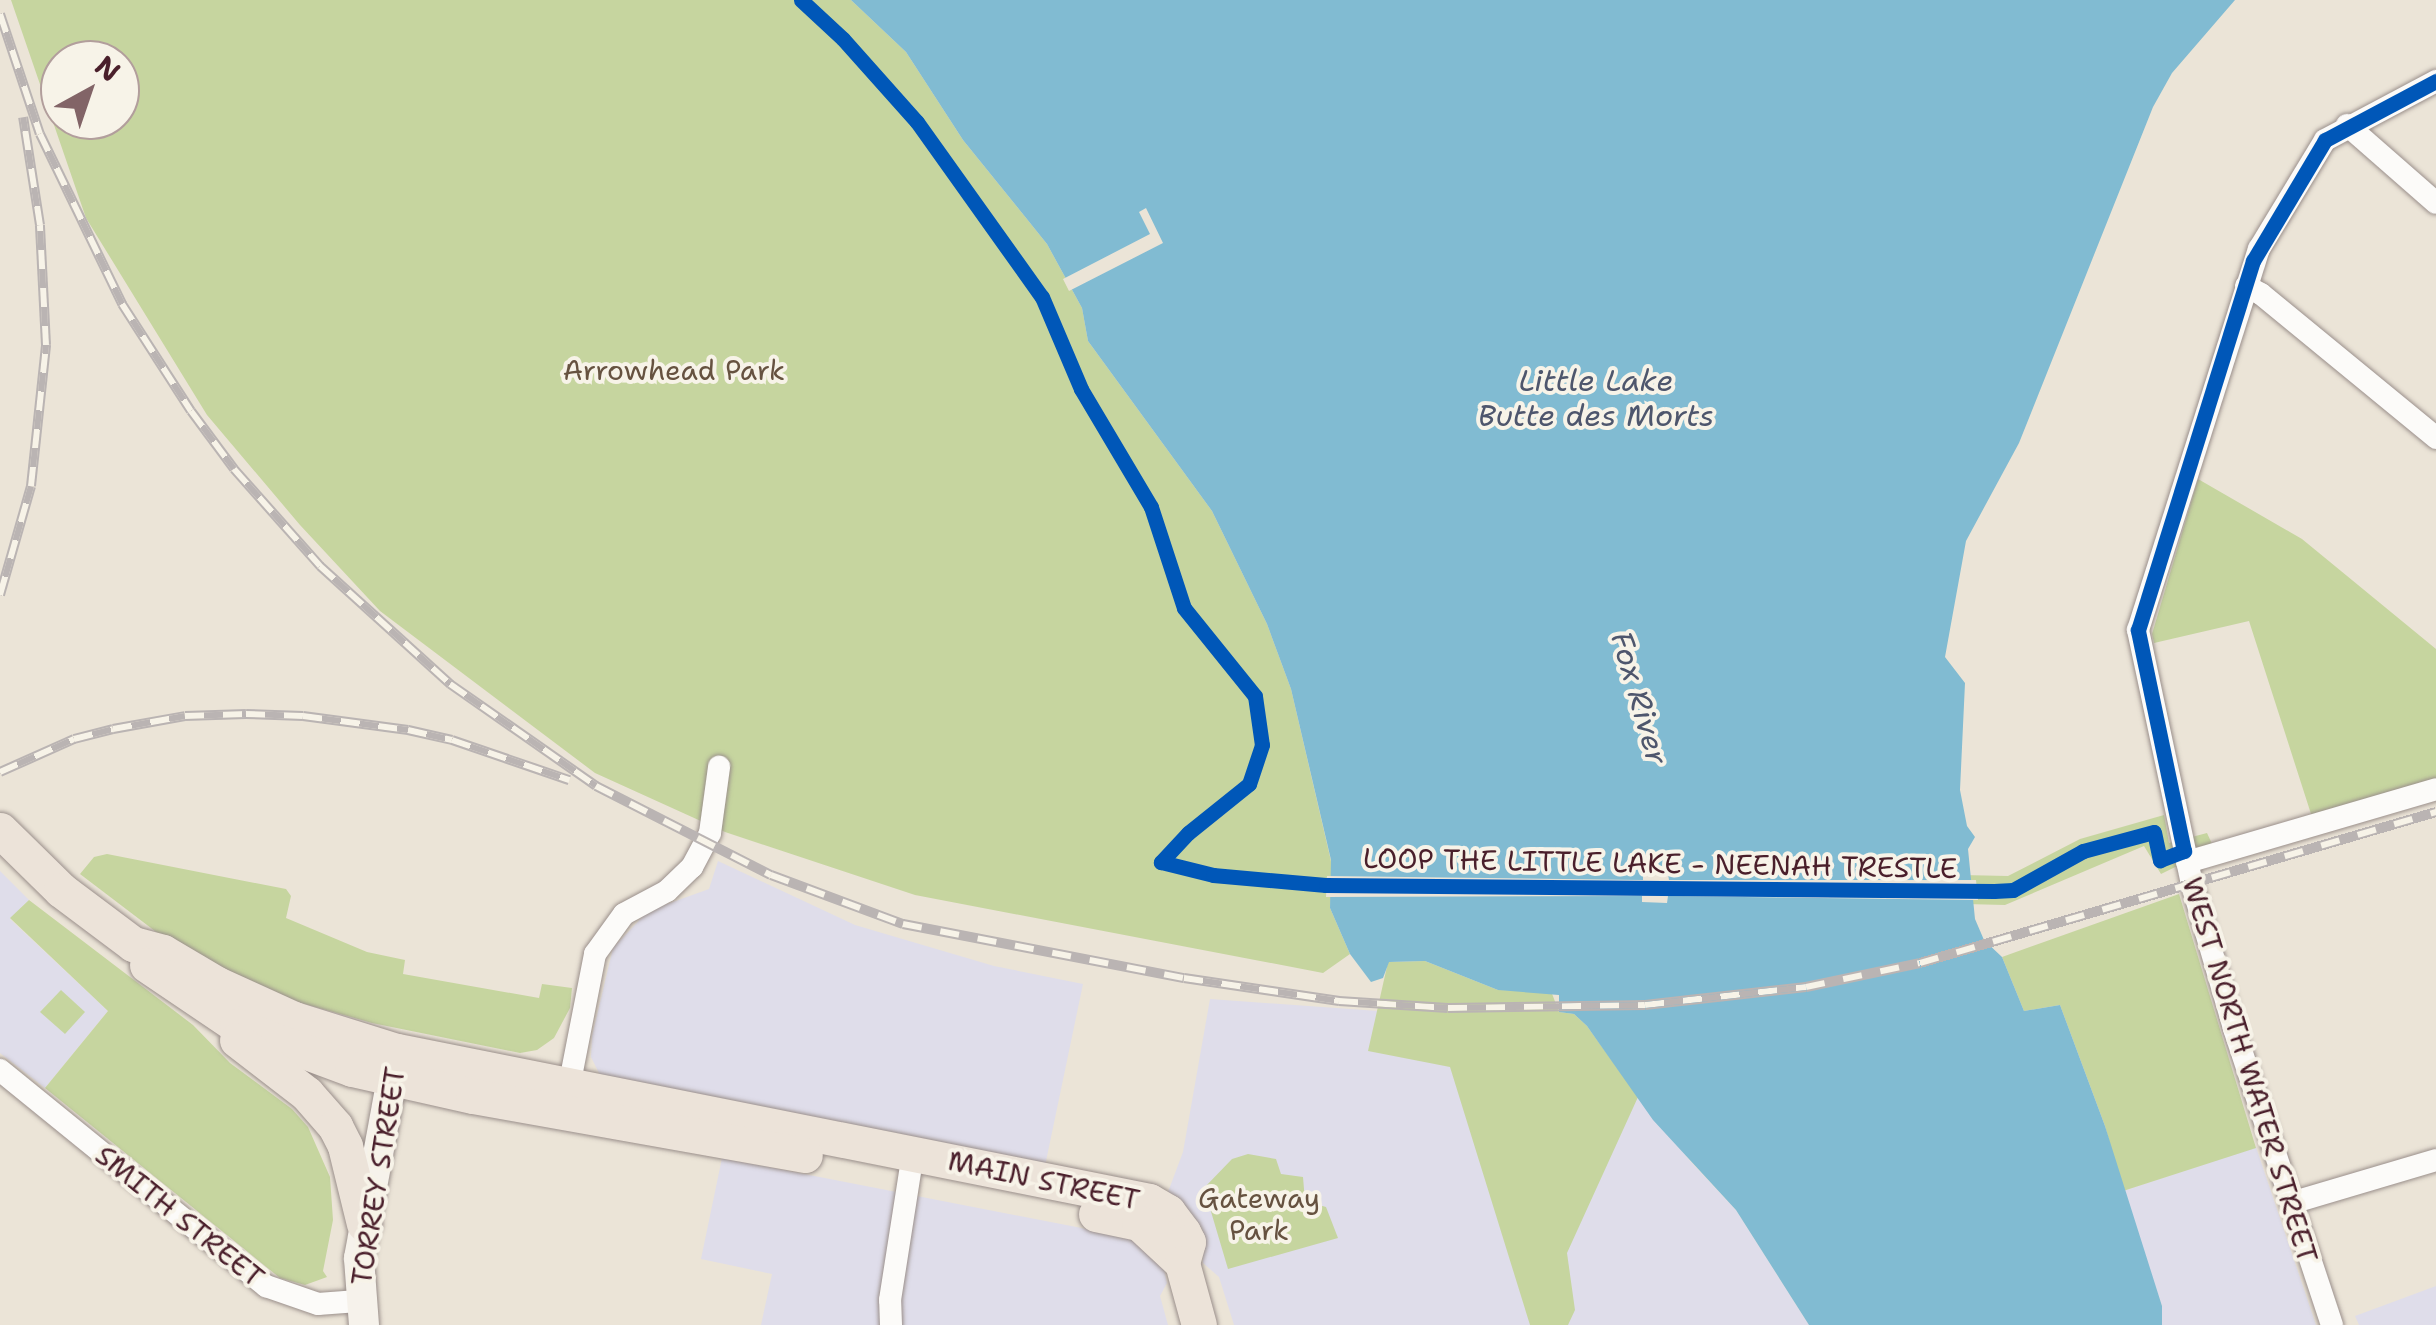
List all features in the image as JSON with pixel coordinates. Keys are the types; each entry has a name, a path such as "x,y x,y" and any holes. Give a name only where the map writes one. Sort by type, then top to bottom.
{"main road":[{"name":"MAIN STREET","path":"0,830 119,934 150,969 209,1010 304,1054 394,1066 910,1164 1149,1201 1168,1212 1184,1232 1188,1242 1182,1262 1200,1325"},
{"name":"MAIN STREET","path":"119,934 394,1066"},
{"path":"209,1010 236,1039 326,1114 345,1146 364,1224"},
{"name":"TORREY STREET","path":"361,1313 364,1224 394,1066"}],"street":[{"name":"WEST NORTH WATER STREET","path":"2332,1325 2290,1203 2187,862 2138,630 2259,249 2320,147 2348,125 2436,81"},
{"path":"2348,125 2436,204"},
{"path":"2246,286 2262,294 2436,438"},
{"path":"567,1098 596,954 624,914 667,891 692,866 710,833 720,767"},
{"path":"2187,862 2436,789"},
{"name":"SMITH STREET","path":"0,1070 266,1286 318,1304 361,1313"},
{"path":"2290,1203 2436,1160"},
{"path":"891,1325 910,1164"}],"shaded area":[{"path":"718,861 855,925 994,966 1083,984 1045,1166 600,1075 591,1057 592,1036 613,948 648,911 709,889"},
{"path":"0,871 29,900 10,919 108,1011 45,1088 0,1053"},
{"path":"1210,999 1587,1026 1690,1161 1736,1210 1809,1325 1234,1325 1219,1277 1203,1263 1202,1229 1168,1192 1183,1152"},
{"path":"2256,1147 2316,1325 2162,1325 2162,1306 2123,1191"},
{"path":"722,1158 1143,1240 1161,1254 1167,1283 1160,1296 1168,1325 761,1325 772,1274 701,1259"},
{"path":"2436,1286 2436,1325 2359,1325 2355,1316"}],"green space":[{"name":"Arrowhead Park","path":"11,0 851,0 906,52 963,140 1047,244 1082,308 1088,341 1212,511 1267,624 1291,689 1331,861 2008,876 2080,839 2164,815 2169,843 2207,833 2214,848 2161,874 2144,846 2005,905 1332,888 1330,908 1350,954 1323,973 915,895 725,832 595,773 380,611 300,525 207,415 86,218 59,140 140,140 140,40 40,40 40,84"},
{"path":"2198,479 2302,539 2436,649 2436,780 2312,817 2249,621 2154,643 2152,634"},
{"path":"107,854 286,889 291,896 286,918 367,952 405,960 403,974 539,998 542,984 572,988 570,1008 554,1038 537,1050 520,1053 372,1023 259,991 172,944 80,874 94,857"},
{"path":"2179,894 2256,1148 2123,1191 2105,1126 2060,1005 2024,1011 2002,957"},
{"path":"29,900 193,1025 230,1063 292,1109 308,1127 330,1177 333,1220 323,1271 327,1277 305,1285 280,1278 45,1088 108,1011 10,918"},
{"path":"1425,961 1498,990 1551,991 1559,1012 1574,1014 1587,1026 1638,1097 1567,1253 1575,1310 1568,1325 1530,1325 1450,1067 1368,1051 1388,962"},
{"path":"61,990 85,1012 65,1034 40,1012"},
{"name":"Gateway Park","path":"1248,1154 1276,1159 1281,1174 1303,1177 1305,1201 1326,1207 1338,1238 1228,1269 1204,1188 1232,1159"}],"water":[{"name":"Little Lake Butte des Morts","path":"851,0 2235,0 2172,73 2153,107 2019,443 1966,541 1945,657 1965,683 1960,790 1967,826 1975,837 1968,849 1975,919 1984,940 2002,957 2024,1011 2060,1005 2105,1126 2162,1306 2162,1325 1809,1325 1736,1210 1653,1120 1587,1026 1574,1014 1559,1012 1559,995 1498,990 1425,961 1389,962 1383,978 1371,982 1350,954 1330,908 1331,860 1291,689 1267,624 1212,511 1088,341 1082,308 1047,244 963,140 906,52"}],"pier":[{"path":"1146,208 1163,243 1069,291 1063,279 1150,234 1139,212"},
{"path":"1643,874 1668,874 1669,880 1976,880 1978,900 1668,896 1667,903 1642,902 1642,896 1326,897 1327,876 1643,880"}],"railway":[{"path":"0,14 40,134 122,304 191,411 234,469 320,566 450,684 596,786 771,875 903,924 1184,978 1339,1001 1448,1008 1645,1005 1806,987 1920,963 2436,812"},
{"path":"0,595 31,486 46,345 40,225 23,117"},
{"path":"0,772 74,739 113,729 185,716 246,714 303,716 408,730 452,740 569,780"}],"cycle path":[{"name":"LOOP THE LITTLE LAKE - NEENAH TRESTLE","path":"801,0 843,39 917,122 1042,297 1081,389 1151,507 1184,608 1255,696 1262,745 1249,784 1188,833 1161,862 1213,875 1326,885 1994,891 2013,890 2083,851 2154,832 2160,860 2184,851 2138,630 2253,261 2325,140 2436,81"}],"water label":[{"name":"Fox River","path":"1639,698"}]}
